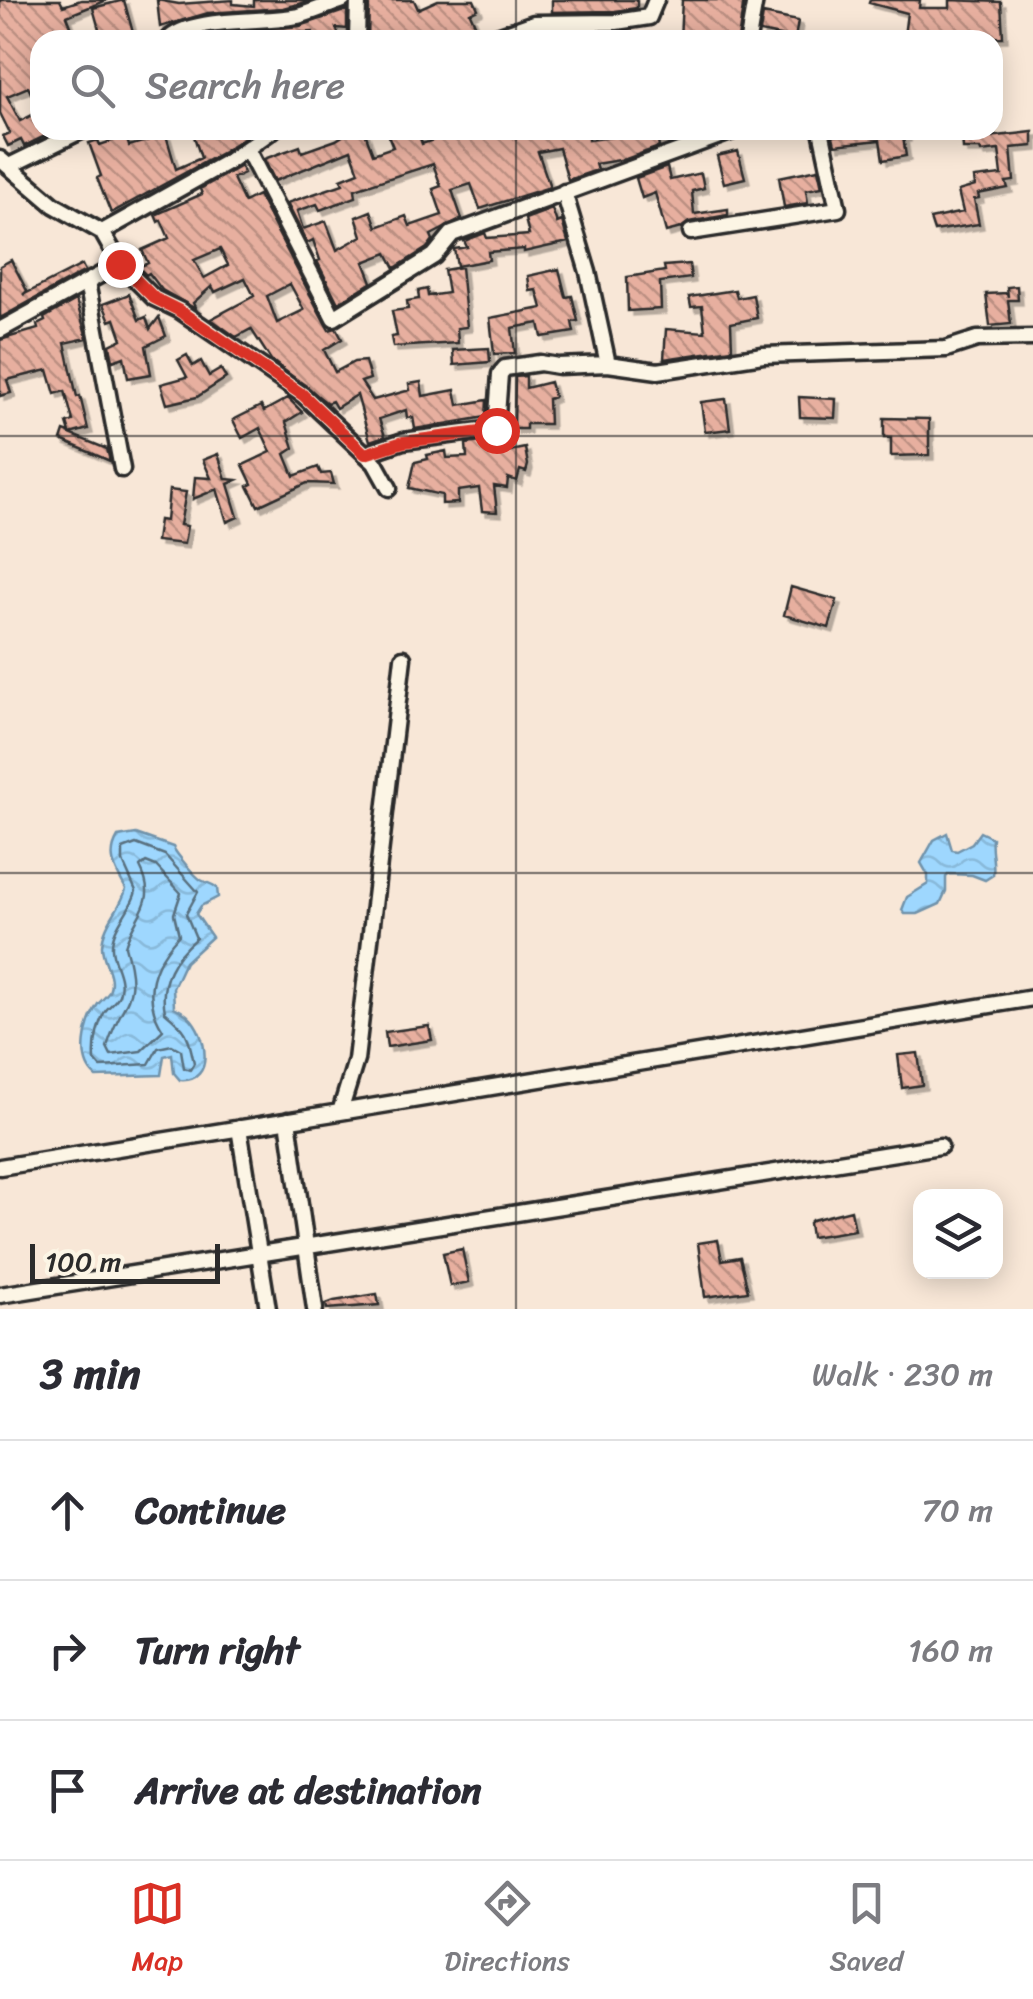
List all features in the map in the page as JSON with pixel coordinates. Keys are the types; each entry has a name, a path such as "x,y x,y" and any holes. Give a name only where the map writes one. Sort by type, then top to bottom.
{"street":[{"path":"190,30 217,23 297,16 342,0"},
{"path":"357,30 358,0"},
{"path":"514,30 534,23 616,22 649,17 656,0"},
{"path":"750,30 755,0"},
{"path":"58,140 4,162 54,206 102,232 120,264 154,298 178,310 303,395 376,463 390,488"},
{"path":"102,232 259,140"},
{"path":"247,148 334,318 434,256 452,234 708,140"},
{"path":"692,232 838,209 824,140"},
{"path":"564,192 588,272 608,364"},
{"path":"0,330 120,264"},
{"path":"86,282 122,468"},
{"path":"365,454 403,442 496,430 500,374 505,368 540,363 608,364 658,370 763,354 946,349 977,338 1033,338"},
{"path":"340,1112 356,1060 403,658"},
{"path":"0,1167 1033,998"},
{"path":"288,1120 315,1309"},
{"path":"238,1128 268,1309"},
{"path":"0,1295 940,1146"}],"water":[{"path":"980,832 992,838 993,875 985,880 949,874 940,904 918,914 905,914 902,910 907,897 928,884 921,863 934,840 947,833 952,850 957,851 972,843"},
{"path":"136,834 173,847 198,878 217,888 218,897 201,906 196,914 212,937 185,962 173,988 174,1007 195,1024 203,1045 203,1066 191,1079 180,1080 174,1073 172,1054 164,1056 161,1075 96,1077 86,1062 89,1021 111,986 103,938 126,889 114,864 114,844 118,837"}],"building":[{"path":"0,0 60,0 63,6 81,0 107,0 67,16 71,26 61,30 30,30 30,91 28,87 7,96 20,121 30,116 30,140 36,140 24,146 21,140 8,146 3,136 10,133 0,113"},
{"path":"124,0 132,30 99,30 93,8"},
{"path":"157,0 179,4 233,0 233,4 254,6 254,0 313,0 283,8 208,13 160,27"},
{"path":"377,0 414,0 418,9 438,0 474,0 478,9 470,13 478,30 368,30 369,4"},
{"path":"552,0 637,0 637,8 552,12"},
{"path":"682,0 744,0 740,30 680,30"},
{"path":"920,0 919,8 950,8 950,0 1001,2 1003,30 905,30 907,13 869,3"},
{"path":"347,10 347,29 255,30 300,26"},
{"path":"763,14 798,21 796,30 760,30"},
{"path":"1033,132 1033,146 1011,148 1014,181 1006,182 1008,188 978,194 979,198 974,199 979,224 934,231 930,219 963,212 958,191 975,186 974,178 1002,175 999,150 963,149 962,140 1003,140 1003,135"},
{"path":"127,140 129,146 167,140 176,169 201,158 195,140 240,140 111,213 89,143"},
{"path":"336,140 368,140 373,154 393,147 390,140 421,140 422,144 433,140 679,140 658,142 659,147 626,159 595,164 597,170 568,180 559,148 538,152 550,187 480,209 471,184 452,190 462,219 431,235 433,240 427,248 395,268 387,253 364,262 372,282 338,303 317,261 320,260 313,240 307,243 287,203 343,184 341,179 359,172 351,150 275,181 264,159 300,146 302,152","holes":["433,164 441,186 433,189 442,215 410,226 406,216 377,227 371,211 356,217 362,236 337,250 326,221 303,229 297,211 317,204 320,210 356,197 355,189"]},
{"path":"834,140 880,140 835,145"},
{"path":"880,140 903,140 906,156 883,160"},
{"path":"738,151 745,178 724,183 717,156"},
{"path":"241,166 244,173 233,178 244,202 258,195 329,330 336,328 342,339 324,350 335,372 365,361 370,379 361,382 373,400 410,390 409,384 421,382 423,396 455,390 458,405 487,400 486,417 415,429 413,417 407,418 406,410 379,419 385,436 370,441 357,395 336,408 332,401 327,403 271,360 251,329 236,337 211,319 254,296 245,278 215,292 212,286 193,303 196,309 162,290 149,273 146,275 138,267 148,263 142,250 169,238 155,215 202,194 200,189","holes":["220,249 228,265 204,278 194,260","290,284 304,310 277,323 267,296"]},
{"path":"667,167 670,180 701,173 704,188 692,191 694,214 728,209 728,215 689,222 666,232 655,193 642,198 636,178"},
{"path":"818,169 822,187 806,190 808,203 784,207 779,177"},
{"path":"552,209 557,223 562,221 568,242 524,252 488,252 489,260 457,266 454,249 467,247 464,241 485,233 487,238 529,235 525,219"},
{"path":"11,260 27,291 23,295 82,265 85,271 0,318 0,266"},
{"path":"689,264 691,278 660,282 661,309 628,311 627,277 665,271 664,266"},
{"path":"461,267 467,327 457,328 458,343 393,347 391,337 397,336 392,311 408,309 407,301 419,299 418,291 427,289 428,296 448,293 444,270"},
{"path":"559,269 566,297 572,296 578,321 572,322 574,332 542,337 539,323 512,328 515,353 494,354 490,318 542,308 537,290 530,291 528,276"},
{"path":"1017,286 1018,300 1008,300 1011,324 990,326 986,294 1007,293 1008,297 1007,287"},
{"path":"735,290 737,298 753,295 757,318 731,323 732,349 664,359 666,329 705,332 702,306 691,307 689,297"},
{"path":"129,294 139,320 146,317 150,329 159,317 166,336 146,346 151,374 128,378 124,357 113,361 110,345 122,339 115,319 110,321 103,304"},
{"path":"76,300 87,338 65,343 88,429 70,434 107,449 110,461 61,440 64,431 70,433 67,423 73,421 65,391 55,394 48,370 7,380 11,393 0,396 0,340 38,329 44,318"},
{"path":"489,348 490,362 454,365 453,350"},
{"path":"187,355 193,366 201,361 209,376 221,369 226,378 197,397 167,404 161,384 187,377 178,360"},
{"path":"526,376 526,388 550,382 554,397 548,399 549,424 526,424 526,429 514,429 515,377"},
{"path":"799,397 836,399 835,418 800,417"},
{"path":"288,398 302,412 286,422 294,448 285,454 294,476 318,467 321,474 331,473 334,484 307,483 258,506 243,465 271,452 260,428 242,438 233,420 261,406 264,411"},
{"path":"726,399 730,429 705,432 701,402"},
{"path":"884,418 929,419 929,455 891,456 891,438 884,438"},
{"path":"489,441 490,455 525,448 528,465 526,472 520,470 517,481 508,478 507,488 494,486 497,512 482,511 479,488 458,491 458,503 442,504 442,495 409,488 415,462 446,451 447,458 467,457 466,444"},
{"path":"218,454 226,479 237,480 228,484 238,517 227,522 217,489 193,499 195,477 211,478 203,460"},
{"path":"169,490 186,492 180,525 187,526 184,544 156,541 159,520 166,521"},
{"path":"791,587 837,600 829,628 784,615"},
{"path":"429,1026 432,1040 387,1047 385,1032"},
{"path":"918,1053 922,1085 902,1088 898,1055"},
{"path":"851,1210 855,1230 811,1237 812,1220"},
{"path":"718,1240 722,1260 740,1257 748,1291 705,1297 698,1243"},
{"path":"462,1249 469,1282 450,1286 443,1253"},
{"path":"377,1294 379,1305 327,1309 326,1304 334,1301"}],"route":[{"path":"120,264 154,298 178,310 303,395 365,454 403,442 496,430"}]}
